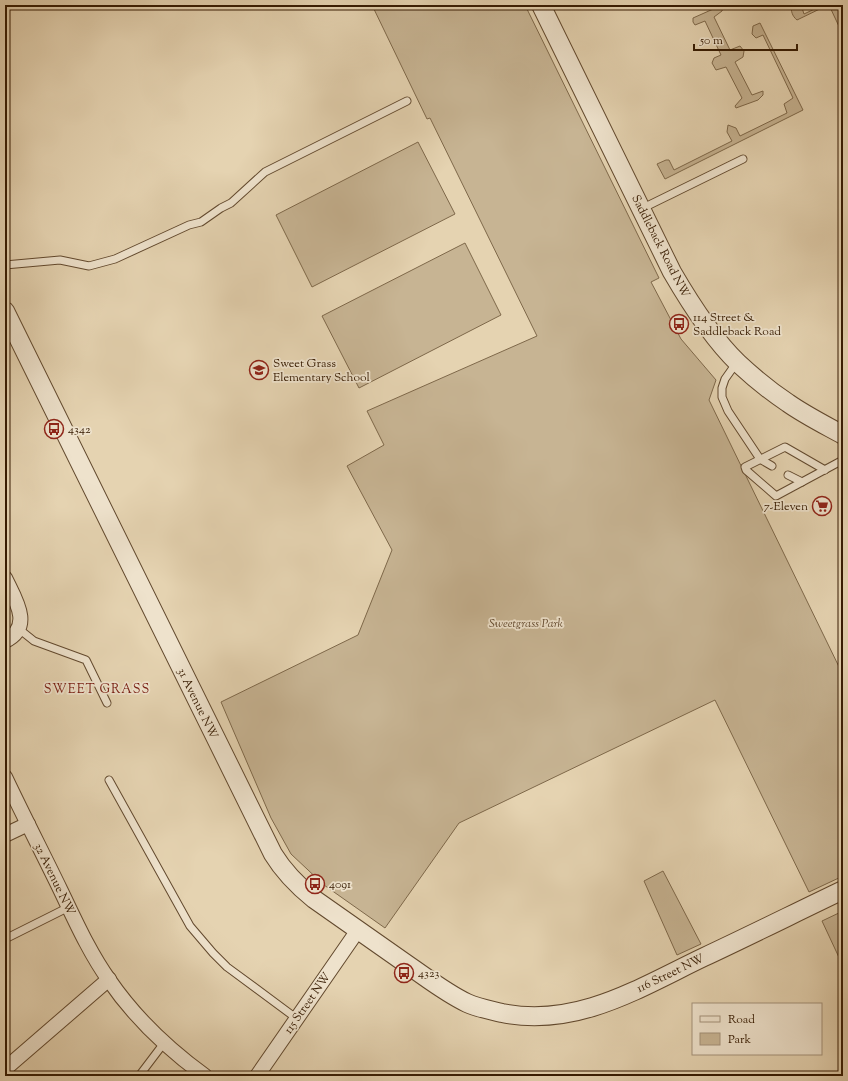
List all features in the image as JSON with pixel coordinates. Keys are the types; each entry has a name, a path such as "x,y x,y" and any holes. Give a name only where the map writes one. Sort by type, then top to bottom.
{"street":[{"name":"Saddleback Road NW","path":"541,5 672,272 685,295 737,362 789,404 843,435"},
{"name":"31 Avenue NW","path":"6,315 272,854 286,873 302,890 314,899 451,993 467,1003 487,1010"},
{"path":"5,578 20,614 19,630 5,641"},
{"name":"32 Avenue NW","path":"5,777 85,940 108,979 136,1014 164,1044 205,1076"},
{"path":"5,835 28,824"},
{"name":"116 Street NW","path":"487,1010 534,1016 557,1015 594,1007 634,991 843,890"},
{"name":"115 Street NW","path":"257,1076 358,930"},
{"path":"5,1069 108,979"}],"lane":[{"path":"5,266 60,260 89,266 115,259 189,225 201,222 231,203 265,172 407,101"},
{"path":"641,209 743,160"},
{"path":"737,362 725,379 722,388 722,397 728,411 760,459 772,466"},
{"path":"825,470 785,446 745,467 746,470 776,496 825,470 841,461"},
{"path":"788,475 802,482"},
{"path":"19,630 34,641 86,660 107,702"},
{"path":"109,780 190,926 212,953 227,967 296,1018"},
{"path":"5,939 69,908"},
{"path":"139,1076 164,1044"}],"green space":[{"name":"Sweetgrass Park","path":"372,5 525,5 659,278 651,282 681,339 716,380 709,400 843,675 843,876 809,892 715,700 459,823 385,928 324,885 291,854 271,818 221,702 358,635 392,550 347,466 384,445 367,411 537,336 430,118 427,119"},
{"path":"791,5 801,5 804,14 823,5 828,5 797,20 792,13"},
{"path":"829,5 843,5 843,35"},
{"path":"720,6 723,8 722,11 714,17 730,50 740,46 744,51 743,57 735,62 752,95 763,91 763,95 758,100 736,108 735,106 742,98 726,67 716,70 712,63 714,58 721,55 705,21 695,25 693,22 693,18"},
{"path":"760,23 803,110 665,179 657,164 669,160 674,170 732,141 727,132 728,125 736,128 740,136 787,113 784,104 793,98 763,35 756,38 752,34 753,26"},
{"path":"418,142 455,214 312,287 276,215"},
{"path":"465,243 501,315 359,388 322,316"},
{"path":"663,871 701,944 677,955 644,881"},
{"path":"843,911 843,966 822,921"}],"place":[{"name":"114 Street & Saddleback Road","path":"679,324"},
{"name":"Sweet Grass Elementary School","path":"259,370"},
{"name":"4342","path":"54,429"},
{"name":"7-Eleven","path":"822,506"},
{"name":"4091","path":"315,884"},
{"name":"4323","path":"404,973"}],"district":[{"name":"SWEET GRASS","path":"97,688"}]}
